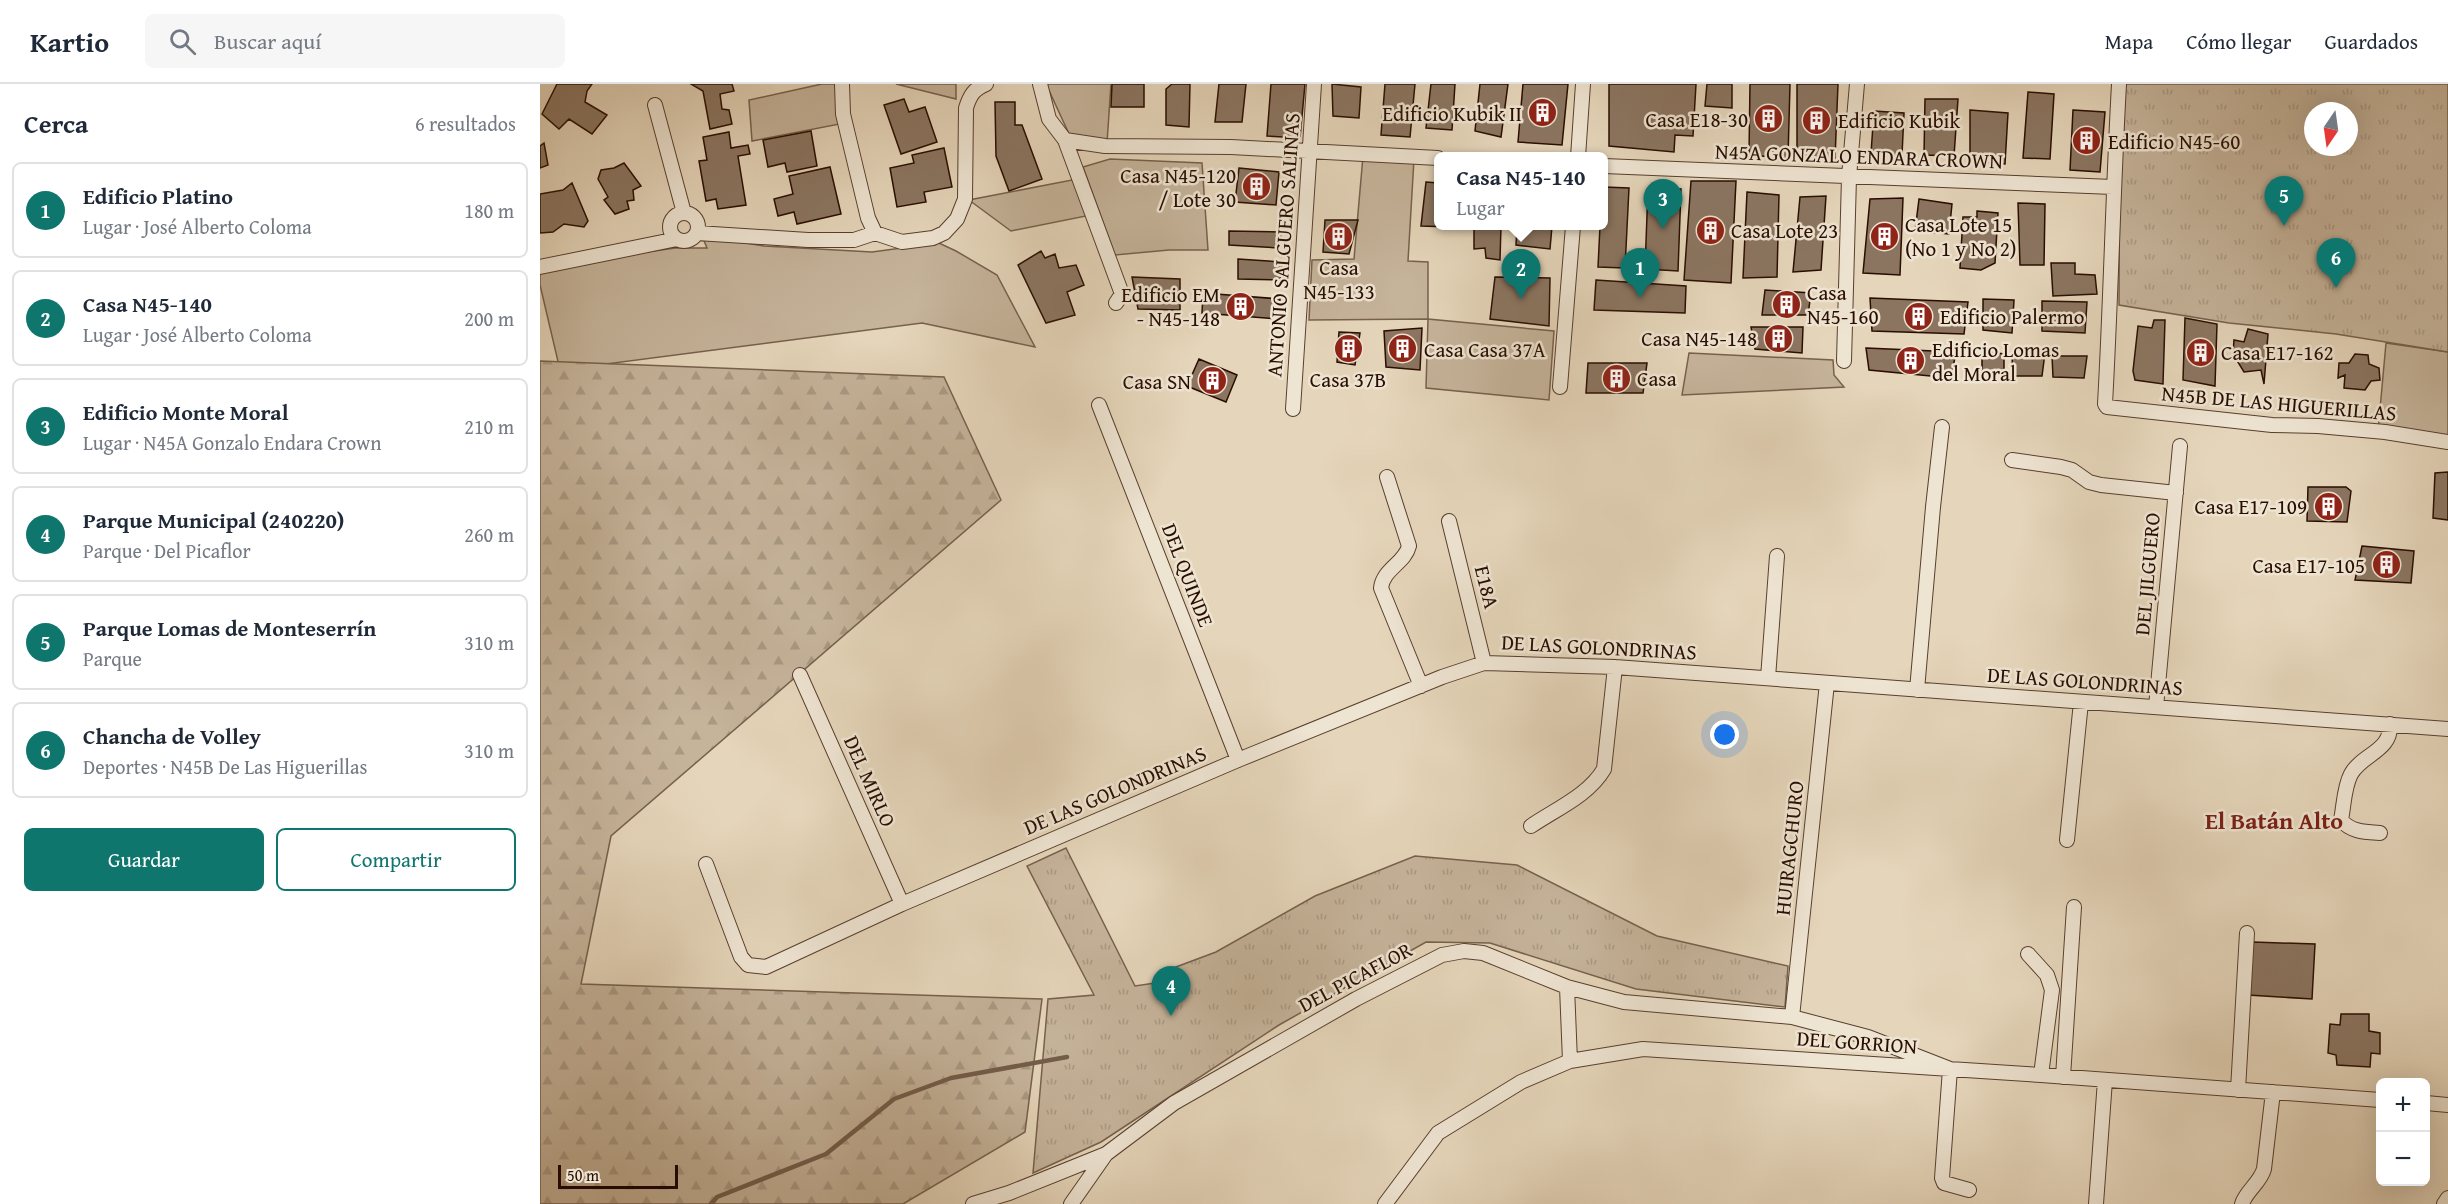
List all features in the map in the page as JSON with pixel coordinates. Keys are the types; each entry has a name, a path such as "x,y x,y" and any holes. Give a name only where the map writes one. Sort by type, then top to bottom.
{"street":[{"path":"842,84 845,123 868,218 875,233"},
{"path":"540,267 677,239 688,240 697,233 808,240 854,240 875,233 902,242 933,238 944,233 957,219 965,199 966,108 976,88 986,84"},
{"path":"1040,84 1048,119 1065,140 1122,294 1116,303"},
{"name":"ANTONIO SALGUERO SALINAS","path":"1293,409 1314,84"},
{"path":"1578,152 1583,84"},
{"path":"1844,361 1849,177 1857,84"},
{"path":"2113,187 2119,84"},
{"path":"656,105 684,213"},
{"path":"1065,140 1105,146 1231,147 1434,158"},
{"name":"N45A GONZALO ENDARA CROWN","path":"1608,166 2113,187"},
{"name":"N45B DE LAS HIGUERILLAS","path":"2113,187 2105,404 2107,408 2272,425 2318,426 2385,432 2448,442"},
{"path":"677,239 673,235 671,224 678,214 684,213 696,219 697,233"},
{"path":"1560,387 1573,230"},
{"name":"DEL QUINDE","path":"1099,405 1239,760"},
{"path":"1917,690 1942,426"},
{"name":"DEL JILGUERO","path":"2156,706 2180,446"},
{"path":"2012,460 2061,466 2072,470 2089,482 2102,485 2176,492"},
{"path":"1387,477 1409,546 1406,554 1385,575 1382,588 1421,686"},
{"name":"E18A","path":"1449,521 1484,663"},
{"path":"1768,678 1777,556"},
{"name":"DE LAS GOLONDRINAS","path":"706,864 741,957 748,965 766,967 902,904 1239,760 1421,686 1484,663 1615,667 2448,729"},
{"path":"1531,826 1586,790 1596,782 1604,769 1615,667"},
{"name":"DEL MIRLO","path":"800,675 902,904"},
{"name":"HUIRAGCHURO","path":"1792,1017 1827,683"},
{"path":"2067,840 2081,702"},
{"path":"2380,833 2364,832 2347,827 2341,820 2352,772 2386,741 2391,734 2390,724"},
{"path":"2063,1077 2074,907"},
{"path":"2238,1090 2247,933"},
{"name":"DEL PICAFLOR","path":"1106,1154 1174,1103 1356,999 1442,955 1464,951 1484,953 1567,987 1640,1004 1792,1017 1868,1036 1950,1069"},
{"path":"2028,954 2047,975 2052,990 2041,1075"},
{"path":"1567,987 1570,1061"},
{"name":"DEL GORRION","path":"1385,1204 1438,1133 1521,1082 1570,1061 1643,1049 2376,1100"},
{"path":"1950,1069 1942,1178 1944,1183 1951,1186 1970,1190"},
{"path":"2096,1204 2105,1080"},
{"path":"2242,1204 2243,1199 2262,1178 2273,1092"},
{"path":"2430,1103 2448,1105"},
{"path":"973,1204 1009,1193 1106,1154"},
{"path":"1071,1204 1106,1154"},
{"path":"2444,1204 2448,1198"}],"green space":[{"path":"822,84 842,84 845,123 752,141 749,100"},
{"path":"896,84 956,84 956,99"},
{"path":"1046,84 1111,84 1107,143 1083,145 1076,149"},
{"path":"2120,84 2448,84 2448,352 2336,334 2229,323 2119,305"},
{"path":"1363,156 1414,159 1408,261 1428,262 1428,319 1309,320 1312,260 1354,259"},
{"path":"1110,159 1202,163 1208,250 1169,250 1115,255 1083,167"},
{"path":"1077,179 1091,215 1011,231 969,200"},
{"path":"702,236 764,246 872,252 939,243 997,275 1035,347 922,323 560,370 540,285 540,267 675,248 707,248"},
{"path":"1428,319 1554,331 1549,400 1426,388"},
{"path":"2386,343 2448,352 2448,441 2378,431"},
{"path":"1689,353 1833,360 1834,375 1844,387 1682,395"},
{"path":"540,361 944,377 1001,500 611,836 581,984 1042,999 1025,1132 903,1204 540,1204"},
{"path":"1066,848 1135,986 1162,982 1176,967 1216,952 1315,896 1415,856 1517,865 1657,936 1788,966 1785,1007 1636,989 1490,943 1426,942 1279,1025 1101,1142 1033,1173 1048,999 1094,995 1027,866"}],"building":[{"path":"557,84 592,84 587,91 585,102 607,115 592,134 569,119 559,129 542,114"},
{"path":"691,84 732,84 734,91 720,94 722,109 729,110 732,124 710,129 703,91"},
{"path":"1112,84 1144,84 1144,107 1111,107"},
{"path":"1172,84 1190,84 1189,127 1166,125 1166,89"},
{"path":"1219,84 1246,84 1242,122 1215,122"},
{"path":"1271,84 1305,84 1300,138 1267,136"},
{"path":"1332,84 1361,87 1359,118 1333,116"},
{"path":"1385,84 1415,84 1410,137 1381,135"},
{"path":"1431,84 1455,84 1452,130 1426,128"},
{"path":"1480,84 1508,84 1501,137 1475,131"},
{"name":"Edificio Kubik II","path":"1523,84 1568,84 1562,145 1518,142"},
{"path":"1609,84 1696,84 1693,136 1675,135 1674,152 1609,146"},
{"path":"1707,84 1732,84 1732,108 1705,106"},
{"name":"Casa E18-30","path":"1750,84 1790,84 1788,158 1749,155"},
{"name":"Edificio Kubik","path":"1797,84 1838,84 1835,159 1797,157"},
{"path":"2028,92 2054,94 2050,159 2023,158"},
{"path":"904,99 909,112 925,107 937,142 901,154 884,105"},
{"path":"1925,99 1958,99 1954,156 1924,155"},
{"path":"995,102 1015,102 1015,125 1022,125 1042,179 1009,191 996,156"},
{"path":"1970,110 2008,113 2005,164 1970,161"},
{"name":"Edificio N45-60","path":"2073,110 2105,112 2100,172 2070,170"},
{"path":"1874,111 1904,113 1902,155 1871,153"},
{"path":"811,131 817,166 787,172 785,163 768,167 763,140"},
{"path":"729,132 731,148 748,145 750,154 738,156 746,205 718,209 716,199 706,201 699,161 707,160 703,137"},
{"path":"544,143 548,165 540,168 540,146"},
{"path":"944,148 952,187 924,192 926,202 897,207 890,168 914,163 912,155"},
{"path":"624,163 641,186 633,190 634,200 627,201 629,209 615,214 604,200 608,197 598,179 601,170 614,168"},
{"path":"830,167 841,214 797,224 794,212 778,216 774,199 793,194 789,176"},
{"name":"Casa N45-120 / Lote 30","path":"1239,168 1279,172 1276,205 1235,202"},
{"name":"Casa Lote 23","path":"1691,181 1736,181 1731,283 1684,280"},
{"path":"1426,182 1434,183 1434,226 1421,226"},
{"path":"572,183 588,221 584,227 564,224 553,232 540,233 540,194 563,190"},
{"path":"1608,187 1629,188 1625,268 1598,267 1600,230 1608,230"},
{"path":"1648,188 1681,189 1678,271 1645,269"},
{"path":"1747,192 1779,195 1777,277 1743,278"},
{"path":"1826,196 1821,270 1793,272 1800,197"},
{"name":"Casa Lote 15 (No 1 y No 2)","path":"1903,198 1900,275 1863,273 1870,199"},
{"path":"1919,199 1952,204 1949,234 1915,231"},
{"path":"2018,203 2045,204 2044,265 2020,265"},
{"path":"1977,211 1998,213 1995,263 1981,270 1960,268 1963,217 1977,217"},
{"name":"Casa N45-133","path":"1325,220 1358,220 1349,254 1323,252"},
{"path":"1474,230 1501,230 1500,260 1486,258 1485,248 1474,249"},
{"path":"1517,230 1552,230 1550,249 1516,245"},
{"path":"1229,231 1281,232 1279,248 1229,245"},
{"path":"1041,251 1045,258 1055,254 1059,268 1076,265 1084,285 1067,292 1075,315 1046,323 1018,265"},
{"path":"1238,259 1283,262 1280,280 1238,279"},
{"path":"2051,263 2075,263 2075,274 2095,275 2097,294 2053,296"},
{"path":"1132,277 1180,279 1180,310 1138,309"},
{"path":"1495,277 1550,278 1549,326 1490,319"},
{"path":"1596,280 1686,286 1685,313 1594,310"},
{"name":"Casa N45-160","path":"1765,290 1811,293 1808,315 1762,315"},
{"name":"Edificio EM - N45-148","path":"1203,293 1280,299 1278,319 1202,313"},
{"name":"Edificio Palermo","path":"1870,298 1968,302 1964,334 1872,331"},
{"path":"1983,299 2014,300 2012,333 1983,330"},
{"path":"2042,301 2087,302 2085,333 2042,331"},
{"name":"Casa E17-162","path":"2185,318 2217,324 2215,386 2183,380"},
{"path":"2154,320 2165,320 2163,384 2135,380 2133,371 2138,326 2152,328"},
{"name":"Casa N45-148","path":"1751,327 1803,327 1802,353 1755,349"},
{"name":"Casa Casa 37A","path":"1422,328 1420,370 1386,367 1384,331"},
{"path":"2248,329 2268,334 2264,384 2261,370 2244,372 2233,354 2234,340 2244,342"},
{"name":"Casa 37B","path":"1339,332 1360,333 1355,365 1337,362"},
{"name":"Edificio Lomas del Moral","path":"1866,348 1956,352 1951,378 1869,370"},
{"path":"1982,351 2004,354 2004,372 1982,372"},
{"path":"2045,353 2042,376 2013,376 2012,356"},
{"path":"2355,354 2368,355 2369,364 2379,368 2380,380 2371,381 2365,390 2344,388 2345,375 2338,378 2339,363 2349,363"},
{"path":"2052,356 2087,356 2084,378 2053,377"},
{"name":"Casa SN","path":"1199,359 1237,375 1226,402 1187,386"},
{"name":"Casa","path":"1588,363 1647,363 1643,393 1586,393"},
{"path":"2448,472 2448,520 2433,518 2435,473"},
{"name":"Casa E17-109","path":"2308,487 2346,487 2351,491 2347,522 2307,521"},
{"name":"Casa E17-105","path":"2362,546 2414,551 2411,583 2355,580"},
{"path":"2253,942 2315,944 2312,999 2248,995"},
{"path":"2341,1014 2369,1014 2369,1031 2380,1033 2380,1054 2371,1053 2370,1067 2337,1065 2336,1055 2328,1053 2330,1024 2340,1025"}],"waterway":[{"path":"711,1204 717,1197 826,1154 894,1099 951,1078 1067,1057"}],"place":[{"name":"Edificio Kubik II","path":"1543,113"},
{"name":"Casa E18-30","path":"1769,119"},
{"name":"Edificio Kubik","path":"1817,120"},
{"name":"Edificio N45-60","path":"2087,141"},
{"name":"Casa N45-120 / Lote 30","path":"1257,187"},
{"name":"Parque Lomas de Monteserrín","path":"2284,226"},
{"name":"Edificio Monte Moral","path":"1663,229"},
{"name":"Casa Lote 23","path":"1710,230"},
{"name":"Casa N45-133","path":"1339,236"},
{"name":"Casa Lote 15 (No 1 y No 2)","path":"1884,236"},
{"name":"Chancha de Volley","path":"2336,288"},
{"name":"Edificio Platino","path":"1640,298"},
{"name":"Casa N45-140","path":"1521,299"},
{"name":"Casa N45-160","path":"1786,304"},
{"name":"Edificio EM - N45-148","path":"1241,306"},
{"name":"Edificio Palermo","path":"1919,316"},
{"name":"Casa N45-148","path":"1778,338"},
{"name":"Casa 37B","path":"1348,348"},
{"name":"Casa Casa 37A","path":"1403,349"},
{"name":"Casa E17-162","path":"2200,352"},
{"name":"Edificio Lomas del Moral","path":"1911,361"},
{"name":"Casa","path":"1616,378"},
{"name":"Casa SN","path":"1212,381"},
{"name":"Casa E17-109","path":"2328,506"},
{"name":"Casa E17-105","path":"2386,565"},
{"name":"Parque Municipal (240220)","path":"1171,1016"}],"district":[{"name":"El Batán Alto","path":"2274,820"}]}
